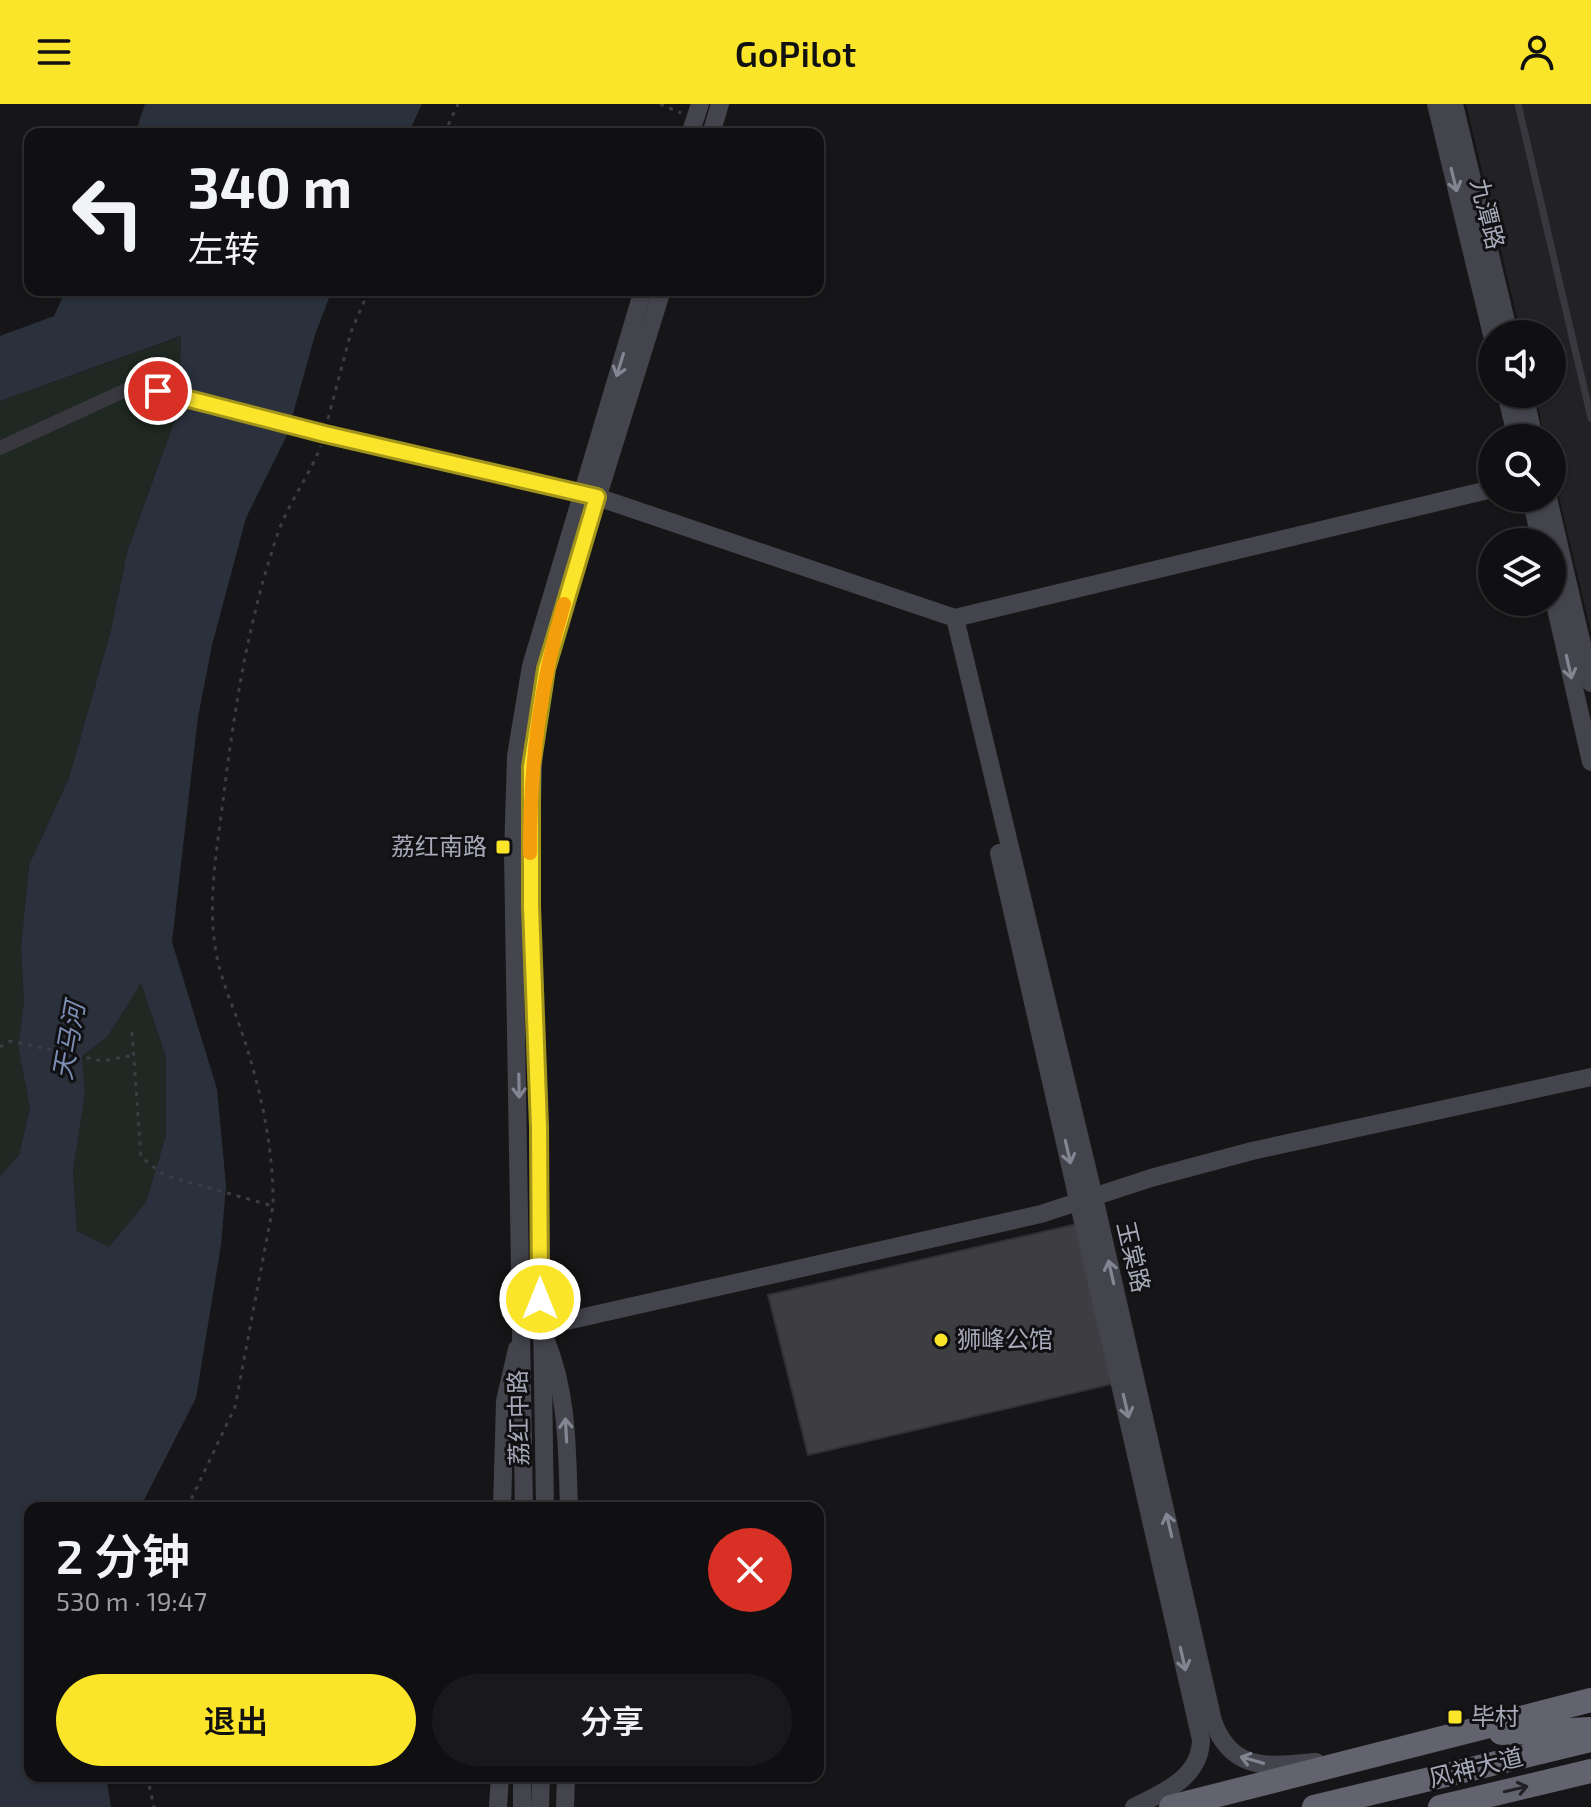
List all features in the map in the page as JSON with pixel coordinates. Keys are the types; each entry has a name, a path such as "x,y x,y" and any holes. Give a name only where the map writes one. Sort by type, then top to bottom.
{"highway":[{"path":"1171,1807 1385,1755 1591,1700"},
{"path":"1451,1735 1591,1729"},
{"name":"风神大道","path":"1314,1807 1591,1740"},
{"name":"风神大道","path":"1440,1807 1591,1771"}],"street":[{"path":"713,128 720,104"},
{"name":"九潭路","path":"1436,104 1488,320"},
{"name":"九潭路","path":"1454,104 1506,320"},
{"path":"502,1502 505,1401 532,1329 539,1127 530,871 531,767 546,669 641,296"},
{"path":"589,495 660,296"},
{"path":"0,448 139,384 177,397 325,434 589,495 948,615 1478,492"},
{"path":"1551,512 1591,683"},
{"name":"玉棠路","path":"948,615 1219,1739 1227,1749 1257,1764 1385,1755"},
{"path":"1558,616 1591,762"},
{"path":"532,1329 1087,1200 1252,1151 1591,1077"},
{"name":"玉棠路","path":"1087,1200 1201,1740 1199,1759 1183,1779 1134,1807"},
{"path":"532,1329 557,1366 565,1409 569,1502"},
{"name":"荔红中路","path":"524,1502 532,1329"},
{"name":"荔红中路","path":"532,1329 545,1502"},
{"path":"498,1807 500,1782"},
{"path":"522,1782 522,1807"},
{"path":"540,1807 541,1782"},
{"path":"565,1807 566,1782"}],"lane":[{"path":"1518,104 1591,418"}],"path":[{"path":"447,128 458,104"},
{"path":"660,104 695,119"},
{"path":"190,1502 235,1407 273,1206 273,1178 257,1086 245,1042 228,1001 215,947 215,873 242,668 278,534 325,434 341,365 367,296"},
{"path":"132,1032 141,1157 164,1175 273,1206"},
{"path":"0,1047 10,1041 102,1061 135,1055"},
{"path":"148,1782 154,1807"}],"shaded area":[{"path":"1466,104 1591,104 1591,632 1563,512 1566,512 1566,424 1542,424 1538,408 1566,408 1566,320 1518,320"},
{"path":"182,336 180,406 127,552 111,630 69,778 29,865 21,947 24,1003 18,1047 30,1108 19,1155 0,1176 0,401"},
{"path":"141,982 166,1057 166,1135 146,1202 109,1247 77,1231 73,1171 85,1094 82,1055 108,1036"}],"water":[{"path":"145,104 422,104 411,128 137,128"},
{"name":"天马河","path":"63,296 330,296 315,335 287,435 246,518 212,645 198,717 172,942 217,1089 226,1186 221,1245 196,1398 143,1502 24,1502 24,1782 107,1782 111,1807 0,1807 0,1176 19,1155 30,1108 18,1047 24,1003 21,947 29,865 69,778 111,630 127,552 180,406 181,336 0,401 0,336 54,316","holes":["141,983 166,1057 166,1135 146,1202 109,1247 77,1231 73,1171 85,1094 82,1056 108,1036"]}],"building":[{"name":"狮峰公馆","path":"1077,1224 1112,1384 808,1455 768,1295"}],"slow traffic":[{"path":"530,853 534,736 546,669 564,604"}],"place":[{"name":"荔红南路","path":"503,847"},
{"name":"狮峰公馆","path":"941,1340"},
{"name":"毕村","path":"1455,1717"}],"route":[{"path":"158,391 325,434 597,497 546,669 531,767 540,1299"}]}
